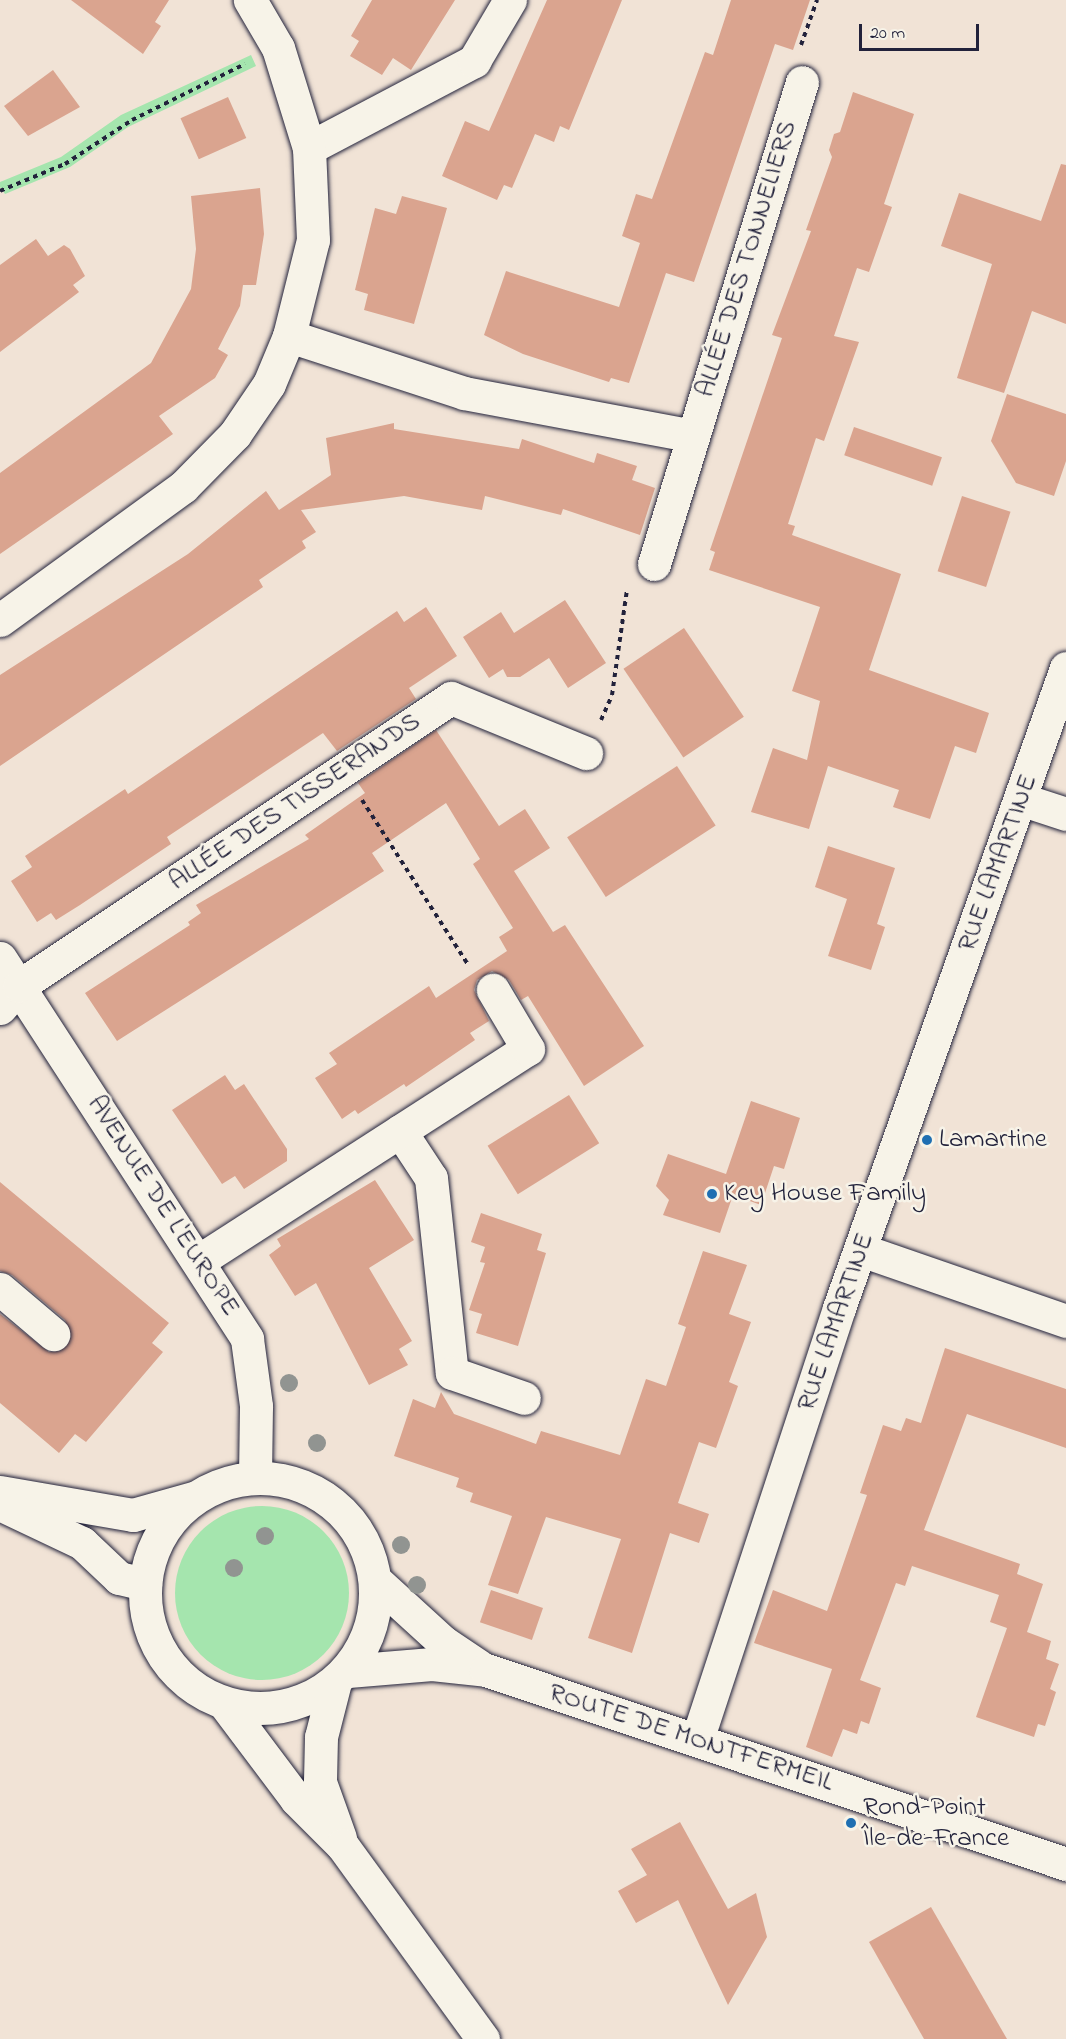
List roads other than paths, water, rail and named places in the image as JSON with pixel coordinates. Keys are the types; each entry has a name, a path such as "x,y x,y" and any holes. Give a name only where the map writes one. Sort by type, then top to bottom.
{"street":[{"path":"0,620 183,487 235,434 269,384 289,336 314,240 309,148 278,48 250,0"},
{"path":"309,148 474,62 510,0"},
{"name":"ALLÉE DES TONNELIERS","path":"654,564 802,82"},
{"path":"289,336 464,393 693,436"},
{"name":"RUE LAMARTINE","path":"697,1740 861,1250 1066,668"},
{"name":"ALLÉE DES TISSERANDS","path":"9,997 342,769 452,698 586,753"},
{"path":"1020,799 1066,814"},
{"name":"AVENUE DE L'EUROPE","path":"0,958 9,997 200,1260 251,1350 256,1406 255,1477"},
{"path":"200,1260 528,1048 493,990"},
{"path":"400,1131 431,1178 452,1374 524,1398"},
{"path":"861,1250 1066,1321"},
{"path":"0,1289 53,1334"},
{"path":"0,1492 133,1515 194,1497 223,1483 255,1477 290,1481 321,1495 348,1517 366,1547 375,1580 374,1610 366,1639 341,1676 321,1737 320,1782 342,1845"},
{"path":"194,1497 170,1519 144,1584 148,1622 164,1658 190,1686 224,1703 263,1709 301,1701 341,1676"},
{"path":"0,1504 82,1543 119,1578 144,1584"},
{"name":"ROUTE DE MONTFERMEIL","path":"375,1580 443,1642 486,1670"},
{"name":"ROUTE DE MONTFERMEIL","path":"341,1676 432,1664 486,1670 1066,1864"},
{"path":"224,1703 296,1799 342,1845 483,2039"}],"place":[{"name":"Lamartine","path":"927,1140"},
{"name":"Key House Family","path":"712,1194"},
{"name":"Rond-Point Île-de-France","path":"851,1823"}]}
